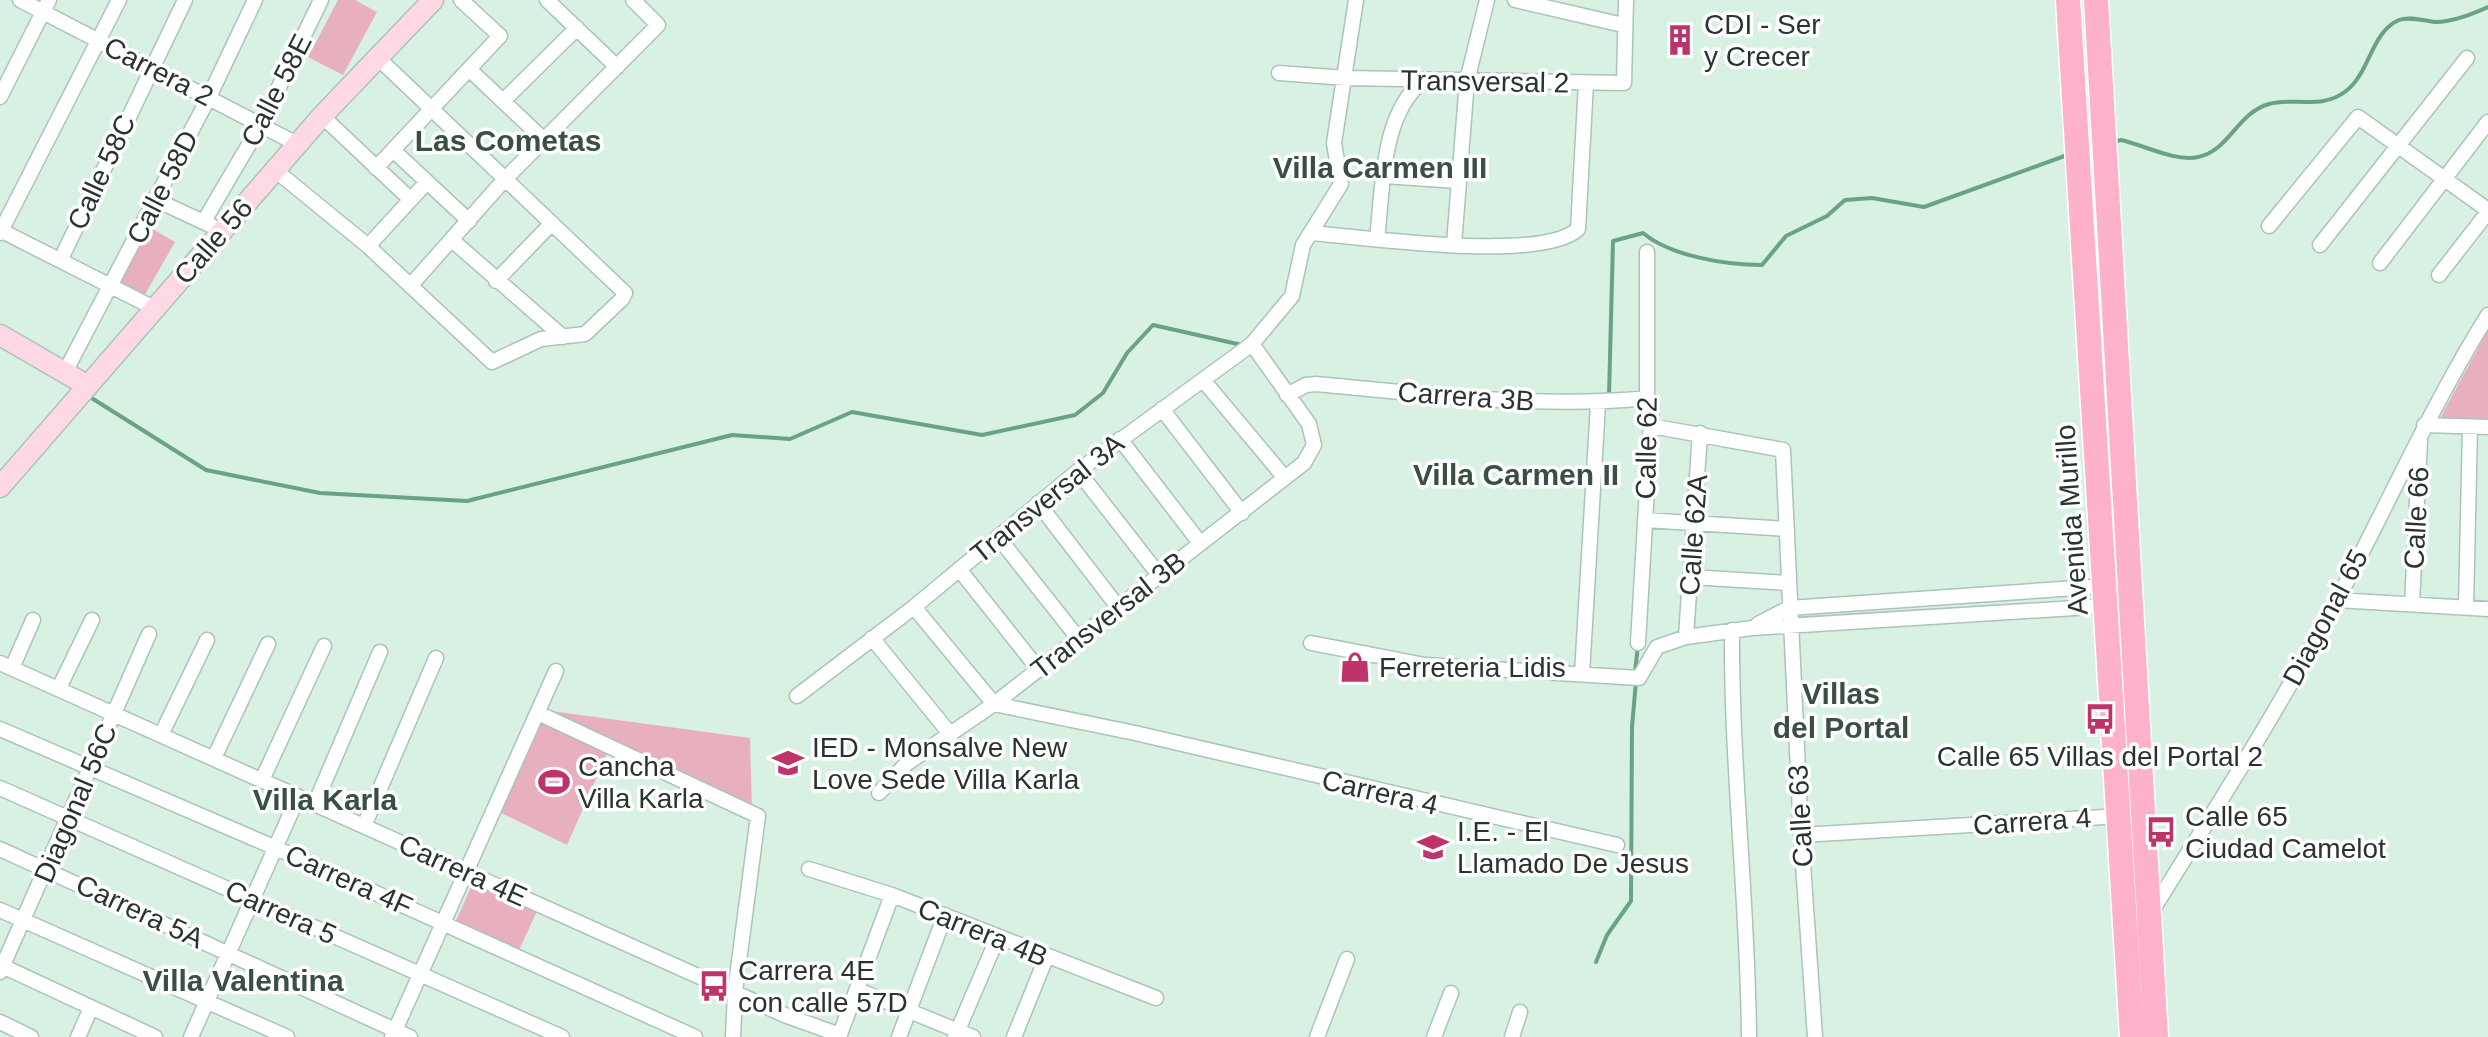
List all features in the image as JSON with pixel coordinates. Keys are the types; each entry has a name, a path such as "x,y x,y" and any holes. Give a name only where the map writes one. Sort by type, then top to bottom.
{"main road":[{"name":"Calle 56","path":"0,487 154,308 213,226 275,170 433,0"},
{"name":"Avenida Murillo","path":"2068,0 2121,816 2132,1037"},
{"name":"Avenida Murillo","path":"2096,0 2156,1037"},
{"path":"0,335 88,386"}],"street":[{"name":"Carrera 2","path":"20,0 46,6 150,68 297,144"},
{"path":"119,0 0,231 154,308"},
{"name":"Calle 58C","path":"61,259 185,0"},
{"name":"Calle 58D","path":"65,372 209,97 255,0"},
{"name":"Calle 58E","path":"213,226 321,0"},
{"path":"376,168 500,36 461,0"},
{"path":"547,0 617,67"},
{"path":"411,285 543,139 658,25 633,0"},
{"path":"1356,0 1334,143 1341,184 1311,233 1516,246 1565,239 1578,229 1586,83"},
{"path":"1454,244 1467,81 1487,0"},
{"path":"1515,0 1623,25 1626,0"},
{"path":"0,97 46,6"},
{"name":"Transversal 2","path":"1279,73 1346,78 1624,83 1623,25"},
{"path":"503,101 577,28"},
{"path":"275,170 368,246 492,362 541,339 585,334 625,293 377,57"},
{"path":"2320,245 2467,58"},
{"path":"469,69 543,139"},
{"path":"1377,239 1384,176 1398,114 1406,96 1424,80"},
{"path":"322,116 410,199"},
{"path":"2269,226 2358,117 2488,211 2439,275"},
{"path":"2380,263 2488,122"},
{"path":"394,151 469,221"},
{"path":"1384,176 1458,181"},
{"path":"368,246 427,182"},
{"path":"154,199 213,226"},
{"path":"496,281 552,223"},
{"name":"Transversal 3A","path":"797,696 914,607 1078,471 1252,344 1292,296 1299,258 1311,233"},
{"path":"453,241 563,337"},
{"name":"Calle 62","path":"1638,643 1652,403 1647,398 1647,252"},
{"name":"Diagonal 65","path":"2150,914 2246,760 2337,600 2422,428 2488,315"},
{"path":"1252,344 1287,395"},
{"path":"1203,380 1285,478"},
{"name":"Carrera 3B","path":"1287,395 1306,385 1316,384 1598,404 1647,398"},
{"name":"Transversal 3B","path":"879,793 906,764 1039,670 1304,463 1314,445 1309,424 1287,395"},
{"path":"1582,674 1598,404"},
{"path":"1162,409 1242,513"},
{"path":"1651,426 1700,433"},
{"path":"2466,607 2470,427"},
{"path":"2422,428 2488,427"},
{"name":"Calle 66","path":"2412,604 2422,428"},
{"name":"Calle 63","path":"1700,433 1783,450 1789,625 1815,1037"},
{"name":"Calle 62A","path":"1686,637 1700,433"},
{"path":"1120,439 1200,543"},
{"path":"1078,471 1159,575"},
{"path":"1038,503 1118,607"},
{"path":"1645,520 1787,529"},
{"path":"998,537 1078,638"},
{"path":"959,569 1039,670"},
{"path":"1691,577 1788,583"},
{"path":"1752,628 1789,608 2025,591 2106,596"},
{"path":"2025,591 2025,611"},
{"path":"1311,643 1425,665 1635,678 1657,647 1686,637 1789,625 2025,611 2106,596"},
{"path":"2337,600 2488,609"},
{"path":"914,607 994,704"},
{"path":"6,666 33,620"},
{"path":"59,688 92,620"},
{"path":"1732,630 1731,723 1749,952 1749,1037"},
{"name":"Diagonal 56C","path":"1,968 149,634"},
{"path":"872,638 951,735"},
{"path":"161,735 207,640"},
{"path":"214,758 268,644"},
{"path":"262,780 324,646"},
{"path":"315,804 380,652"},
{"path":"364,826 436,658"},
{"name":"Carrera 4E","path":"6,666 840,1036"},
{"path":"393,1034 556,671"},
{"name":"Carrera 4","path":"994,704 1617,845"},
{"path":"538,713 758,816 735,992 733,1037"},
{"name":"Carrera 4F","path":"0,729 444,922 695,1037"},
{"name":"Carrera 5","path":"0,788 562,1037"},
{"path":"191,1037 298,797"},
{"name":"Carrera 4","path":"1801,835 2121,816"},
{"name":"Carrera 5A","path":"0,849 229,952 393,1034 410,1037"},
{"name":"Carrera 4B","path":"809,869 892,895 997,939 1156,998"},
{"path":"840,1036 892,895"},
{"path":"0,910 287,1037"},
{"path":"899,1037 945,915"},
{"path":"956,1034 997,939"},
{"path":"1014,1037 1046,958"},
{"path":"1317,1037 1347,959"},
{"path":"1,968 91,1008 137,1033 155,1037"},
{"path":"858,990 956,1034 973,1037"},
{"path":"1434,1037 1451,993"},
{"path":"78,1037 91,1008"},
{"path":"1512,1037 1520,1012"},
{"path":"0,1022 31,1037"}],"shaded area":[{"path":"338,0 355,0 377,12 343,75 308,57"},
{"path":"149,227 175,242 143,298 117,284"},
{"path":"2488,330 2488,423 2439,420"},
{"path":"551,711 750,738 752,810 554,717"},
{"name":"Cancha Villa Karla","path":"543,720 608,752 567,845 499,812"},
{"path":"474,880 538,909 518,952 455,923"}],"waterway":[{"path":"2113,142 2121,140 2180,157 2198,157 2218,147 2249,115 2269,104 2318,102 2346,91 2360,74 2382,34 2399,20 2442,22 2488,7"},
{"path":"1609,396 1613,241 1643,233 1668,248 1699,258 1762,265 1786,236 1827,216 1845,200 1872,198 1924,207 2070,154"},
{"path":"90,397 206,470 320,493 467,501 732,435 790,439 852,412 982,435 1075,415 1103,393 1127,353 1153,325 1242,345"},
{"path":"1635,672 1638,645"},
{"path":"1596,962 1607,935 1631,901 1632,727 1636,681"}],"place":[{"name":"CDI - Ser y Crecer","path":"1680,40"},
{"name":"Ferreteria Lidis","path":"1355,667"},
{"name":"Calle 65 Villas del Portal 2","path":"2100,719"},
{"name":"IED - Monsalve New Love Sede Villa Karla","path":"788,763"},
{"name":"Cancha Villa Karla","path":"554,782"},
{"name":"Calle 65 Ciudad Camelot","path":"2161,832"},
{"name":"I.E. - El Llamado De Jesus","path":"1433,847"},
{"name":"Carrera 4E con calle 57D","path":"714,986"}],"district":[{"name":"Las Cometas","path":"508,141"},
{"name":"Villa Carmen III","path":"1380,168"},
{"name":"Villa Carmen II","path":"1516,475"},
{"name":"Villas del Portal","path":"1841,711"},
{"name":"Villa Karla","path":"325,800"},
{"name":"Villa Valentina","path":"243,981"}]}
